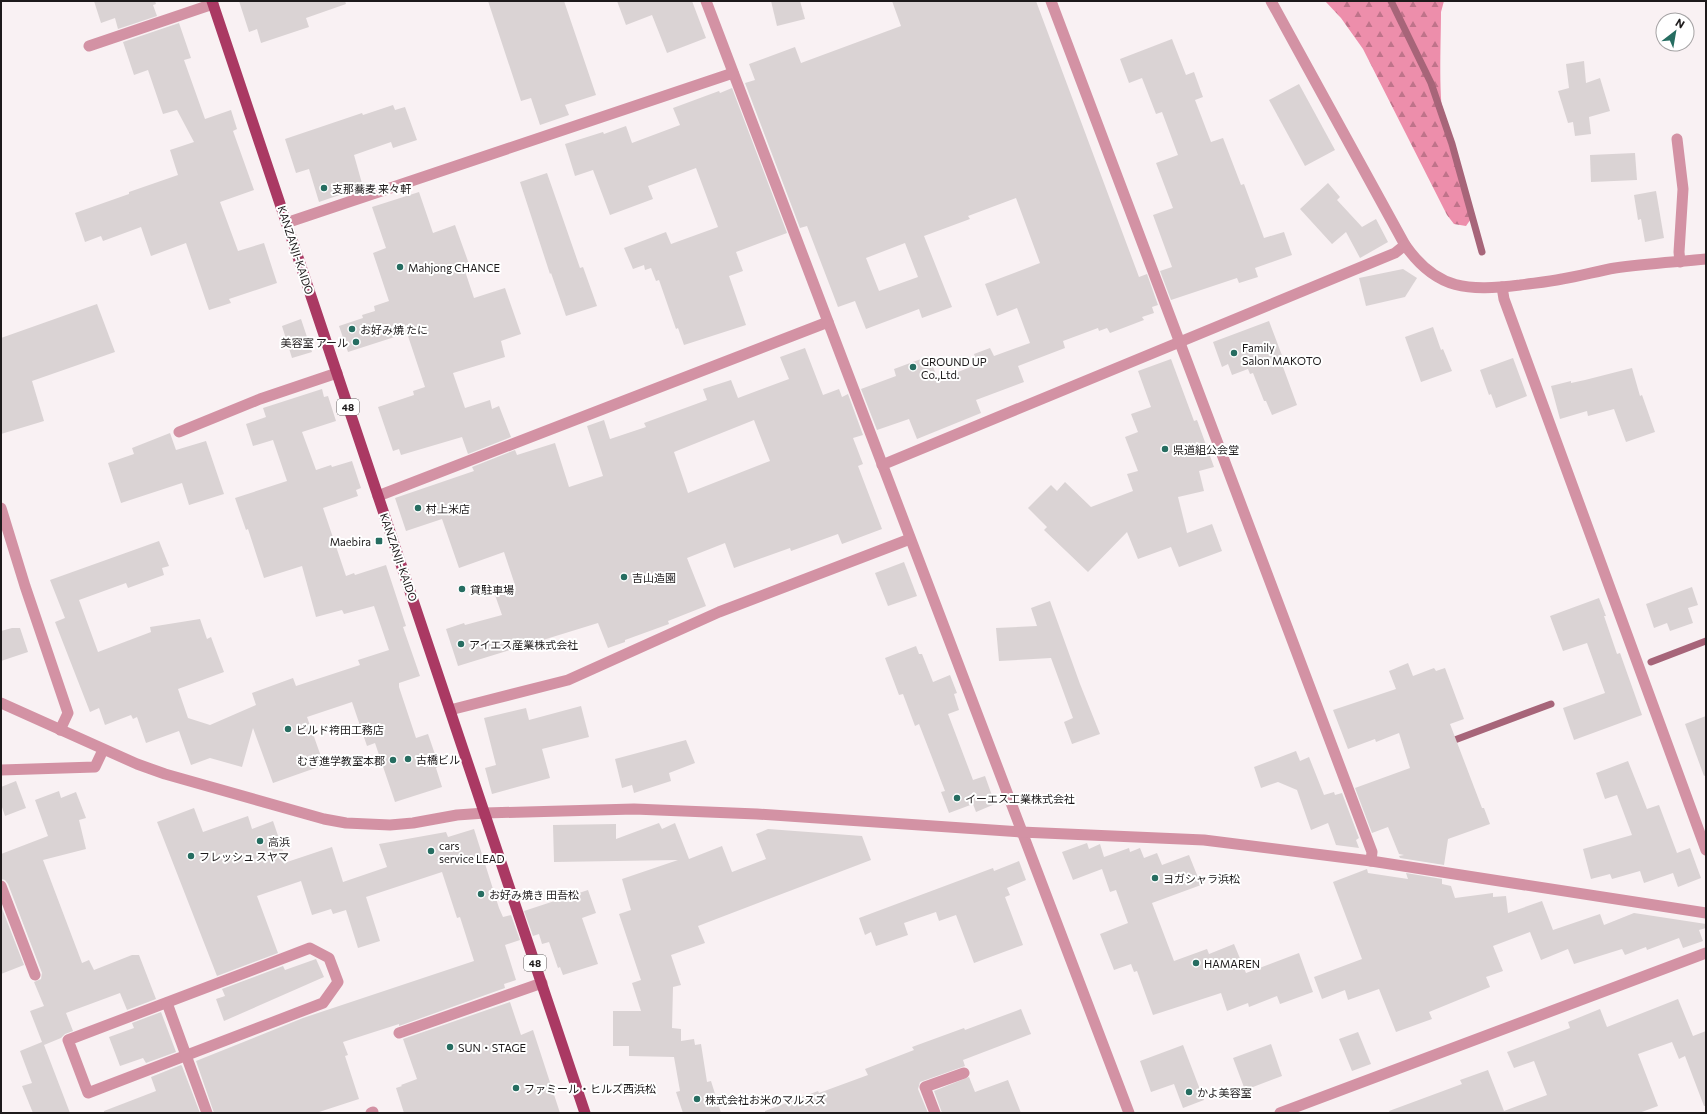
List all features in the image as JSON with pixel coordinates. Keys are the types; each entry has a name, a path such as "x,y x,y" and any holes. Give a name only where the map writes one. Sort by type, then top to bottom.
{"main road":[{"name":"KANZANJI-KAIDO","path":"212,3 585,1113"}],"street":[{"path":"706,1 1129,1113"},
{"path":"1051,1 1372,852 1371,861"},
{"path":"1271,1 1405,245 1415,259 1428,271 1443,280 1460,286 1477,289 1560,280 1616,268 1706,259"},
{"path":"89,46 212,3"},
{"path":"286,223 733,73"},
{"path":"1677,139 1683,189 1679,252 1680,262"},
{"path":"882,465 1395,253 1405,245"},
{"path":"1502,287 1504,299 1706,850"},
{"path":"378,496 828,322"},
{"path":"179,432 260,399 337,373"},
{"path":"1,508 25,586 68,713 60,730"},
{"path":"450,710 568,680 719,612 910,539"},
{"path":"1,703 103,750 166,774 324,819 346,823 390,825 413,823 457,815 485,813 634,809 757,814 1021,832 1204,840 1371,861 1706,913"},
{"path":"1,770 95,767 103,750"},
{"path":"1,886 35,975"},
{"path":"310,948 329,958 338,982 323,1003 186,1055 88,1093 68,1040 310,948"},
{"path":"1280,1113 1706,953"},
{"path":"399,1033 542,983"},
{"path":"167,1003 207,1113"},
{"path":"935,1113 925,1087 964,1073"}],"green space":[{"path":"1325,1 1444,1 1441,12 1441,103 1448,142 1471,205 1473,216 1466,226 1454,224 1447,215 1363,49 1341,18"}],"building":[{"path":"94,1 155,1 156,4 153,5 157,16 118,29 115,18 101,23"},
{"path":"239,1 345,1 346,4 306,18 309,27 261,43 257,29 249,32"},
{"path":"488,1 564,1 596,95 565,105 569,115 540,125 531,98 521,101"},
{"path":"617,1 692,1 706,38 667,53 652,15 626,25"},
{"path":"771,1 800,1 805,19 777,26"},
{"path":"892,1 1036,1 1139,277 1147,274 1158,305 1152,307 1154,313 1142,317 1144,320 1110,333 1107,328 1099,331 1098,328 1063,341 1065,348 1018,366 1024,382 976,400 981,413 917,439 909,419 877,430 861,389 896,376 894,369 929,356 938,380 978,364 974,354 990,348 994,356 1030,343 1017,308 997,316 985,284 1040,263 1016,198 968,216 970,219 924,236 952,307 922,318 919,309 866,329 855,301 838,307 807,226 800,228 745,83 755,80 749,64 795,47 801,63 901,26","holes":["905,243 918,277 879,291 866,258"]},
{"path":"179,23 191,58 184,60 205,119 231,110 237,129 233,131 254,190 220,202 238,251 264,243 277,283 229,299 231,303 209,310 186,243 151,256 141,227 103,241 101,236 85,242 75,213 178,175 170,150 194,142 177,110 163,114 148,70 134,75 123,42"},
{"path":"1172,39 1186,75 1194,72 1203,97 1195,100 1211,142 1223,138 1241,185 1244,184 1264,238 1284,232 1292,255 1255,268 1258,277 1239,283 1237,278 1171,300 1160,271 1172,267 1153,215 1173,208 1156,163 1178,155 1162,112 1156,114 1142,78 1129,83 1120,59"},
{"path":"1584,61 1586,83 1600,78 1610,111 1589,117 1591,134 1575,136 1573,122 1568,123 1558,91 1569,88 1566,64"},
{"path":"1299,84 1335,150 1305,166 1269,100"},
{"path":"732,88 787,233 736,252 743,271 729,276 746,325 684,345 678,328 676,329 659,280 656,281 651,268 645,270 644,265 633,269 624,248 666,232 671,244 718,227 696,168 648,186 653,199 610,215 593,170 575,176 565,144 603,132 604,134 626,126 632,143 680,125 673,108 719,91 720,93"},
{"path":"393,105 395,110 405,107 417,140 393,148 391,142 354,155 363,187 319,202 309,169 296,173 285,139 362,113 363,115"},
{"path":"1635,153 1637,180 1591,182 1590,155"},
{"path":"547,173 580,268 583,267 597,306 566,316 551,273 550,274 520,182"},
{"path":"1328,183 1340,197 1337,200 1362,227 1376,219 1388,242 1360,258 1346,232 1332,244 1300,209"},
{"path":"1656,191 1664,238 1645,242 1641,219 1638,220 1634,195"},
{"path":"419,192 433,233 455,225 469,264 463,265 474,298 505,288 521,334 501,341 505,357 453,373 465,408 490,400 492,409 499,406 511,437 468,454 462,437 401,455 399,449 393,451 378,407 414,395 413,391 425,387 407,333 348,352 339,326 363,318 362,315 375,311 374,306 389,301 373,253 386,248 372,207"},
{"path":"1403,269 1417,278 1405,297 1366,306 1359,278"},
{"path":"97,304 115,352 32,381 44,421 1,434 1,338"},
{"path":"301,319 312,352 292,358 282,326"},
{"path":"1269,321 1286,366 1283,367 1297,405 1272,415 1266,401 1264,401 1253,373 1250,374 1248,369 1232,375 1228,364 1222,367 1213,342"},
{"path":"1433,327 1441,350 1443,349 1452,371 1421,382 1405,337"},
{"path":"805,348 823,395 839,389 842,397 848,394 863,435 853,438 863,464 858,466 882,529 842,544 838,534 791,551 790,548 734,568 725,543 687,558 706,606 668,621 669,624 625,640 625,642 608,648 598,623 458,666 446,629 464,623 465,625 502,615 495,595 516,588 504,552 459,568 442,519 406,531 395,498 474,471 472,467 515,450 517,455 555,443 569,487 603,476 587,426 604,420 610,439 646,427 644,423 707,400 703,389 731,380 738,398 789,379 780,357","holes":["754,420 770,461 688,493 674,452"]},
{"path":"1513,358 1527,396 1496,408 1491,394 1489,395 1480,370"},
{"path":"1171,359 1194,421 1197,420 1214,467 1199,471 1204,491 1178,497 1187,533 1212,524 1222,551 1179,567 1171,547 1138,559 1127,532 1088,572 1044,530 1047,527 1028,508 1051,485 1057,491 1065,482 1091,507 1133,491 1127,474 1138,471 1125,437 1138,432 1131,414 1151,407 1138,371"},
{"path":"1632,368 1640,396 1642,395 1655,432 1626,442 1614,409 1588,416 1587,411 1560,419 1551,386 1571,381 1571,383 1585,380"},
{"path":"322,389 324,397 328,396 336,421 302,432 316,470 331,465 332,467 352,461 361,488 356,490 358,496 323,508 346,576 354,573 355,575 386,565 406,626 403,627 420,676 399,683 399,687 416,738 428,734 439,766 436,768 442,787 395,802 375,743 367,746 352,702 307,717 324,765 273,783 253,728 242,767 210,758 191,765 179,731 146,743 137,717 133,719 131,715 105,725 99,708 90,712 55,622 65,618 50,580 159,541 169,566 162,568 164,575 128,588 126,583 79,600 98,652 151,632 150,627 200,619 207,639 211,637 224,672 178,689 188,718 210,725 256,705 252,693 293,678 296,686 360,665 358,660 389,650 374,606 344,614 342,610 316,617 302,566 264,578 248,529 246,530 235,498 287,481 273,440 253,446 246,424 266,417 263,408"},
{"path":"170,433 176,450 206,441 224,494 189,505 182,483 121,503 108,463 134,454 132,448"},
{"path":"904,562 917,596 888,606 875,573"},
{"path":"1692,587 1698,605 1688,608 1693,623 1670,631 1667,623 1654,628 1646,604"},
{"path":"1599,598 1617,654 1620,653 1642,715 1574,740 1563,708 1605,693 1587,643 1563,651 1550,616"},
{"path":"1050,601 1100,734 1072,744 1064,722 1073,718 1051,658 999,661 996,628 1037,626 1031,608"},
{"path":"12,628 20,628 28,652 1,661 1,631"},
{"path":"916,646 919,654 922,654 933,682 950,675 957,693 954,694 959,710 948,714 973,780 985,776 995,804 976,812 973,804 949,813 941,792 945,791 919,724 915,726 903,694 899,695 885,658"},
{"path":"1408,663 1413,676 1434,668 1436,671 1445,668 1464,719 1450,724 1482,808 1484,808 1490,824 1448,839 1444,865 1400,858 1399,856 1404,855 1399,854 1388,827 1372,833 1355,788 1410,768 1399,733 1376,742 1375,739 1348,749 1333,710 1396,689 1389,671"},
{"path":"581,706 589,737 542,749 550,778 492,794 485,768 496,765 484,718 526,708 529,720"},
{"path":"1706,716 1706,775 1704,776 1685,724"},
{"path":"686,740 695,763 669,773 671,781 634,793 632,785 622,788 615,759"},
{"path":"1296,751 1300,761 1309,757 1324,795 1334,792 1335,795 1342,793 1359,838 1356,840 1359,848 1336,845 1328,823 1311,830 1297,790 1278,782 1261,788 1254,767"},
{"path":"1628,761 1647,809 1659,805 1677,853 1690,848 1701,878 1678,887 1673,873 1644,883 1640,871 1612,879 1610,874 1591,879 1583,849 1632,835 1617,795 1605,799 1596,773"},
{"path":"16,781 26,808 5,816 1,804 1,787"},
{"path":"59,791 61,798 76,792 86,818 79,820 86,849 43,860 82,963 89,960 94,970 132,955 139,955 156,999 127,1010 120,993 66,1013 73,1031 44,1045 70,1113 33,1113 22,1086 32,1083 20,1051 42,1042 30,1011 44,1006 34,982 41,979 42,973 8,884 5,880 1,879 1,854 48,836 35,800"},
{"path":"194,808 203,832 248,816 252,829 273,821 287,862 332,847 343,882 387,867 379,844 446,832 448,837 474,829 499,908 503,917 511,915 520,940 505,945 516,980 504,984 505,988 399,1026 399,1024 343,1042 348,1055 345,1056 359,1099 316,1113 214,1113 196,1061 303,1018 474,961 460,917 457,918 442,872 366,897 380,941 358,948 346,910 333,914 331,909 312,915 301,881 257,896 278,953 217,976 157,822"},
{"path":"659,823 662,829 675,823 689,859 722,846 732,872 766,859 756,834 768,829 862,836 871,860 698,926 705,943 671,955 681,985 673,987 672,1028 681,1029 681,1041 694,1039 695,1045 701,1044 707,1082 711,1081 721,1113 683,1113 676,1092 680,1091 674,1057 629,1056 629,1046 613,1046 613,1011 641,1011 632,983 641,980 619,914 631,910 622,879 678,860 554,862 553,825 616,824 616,839"},
{"path":"1087,843 1089,849 1100,844 1104,857 1129,848 1130,852 1140,848 1144,858 1157,853 1162,865 1189,855 1201,885 1152,903 1174,961 1207,949 1209,954 1234,944 1246,973 1299,953 1313,992 1280,1004 1277,996 1249,1007 1248,1003 1227,1011 1221,993 1153,1015 1137,971 1134,972 1131,964 1114,970 1100,934 1128,923 1116,890 1110,892 1102,869 1073,880 1062,852"},
{"path":"1019,861 1026,880 1007,888 1010,895 1005,897 1023,945 974,963 956,915 939,921 936,912 904,923 908,935 876,946 871,932 865,935 859,918 993,868 994,871"},
{"path":"1367,869 1368,873 1408,879 1406,873 1442,879 1442,884 1451,886 1455,898 1493,893 1493,897 1506,896 1508,913 1542,901 1553,930 1600,914 1604,925 1634,913 1706,924 1706,928 1699,930 1703,941 1683,948 1679,938 1647,950 1646,947 1625,955 1622,949 1574,964 1568,949 1541,960 1530,932 1493,946 1503,971 1486,977 1490,987 1429,1012 1432,1019 1396,1032 1379,989 1348,1000 1345,990 1322,999 1314,977 1362,959 1333,882"},
{"path":"588,890 596,913 582,918 598,964 563,975 560,967 558,968 549,942 542,944 539,934 533,936 524,911"},
{"path":"1,906 24,965 1,974"},
{"path":"316,959 324,977 224,1021 216,999 225,996 222,989 283,966 285,970"},
{"path":"1678,999 1693,1036 1706,1031 1706,1106 1704,1106 1685,1056 1679,1059 1672,1042 1638,1054 1658,1106 1639,1113 1390,1113 1389,1111 1462,1084 1460,1080 1488,1070 1504,1111 1547,1095 1534,1061 1514,1068 1507,1052 1570,1028 1568,1022 1600,1009 1607,1027"},
{"path":"510,1002 521,1035 533,1030 560,1113 404,1113 396,1088 417,1079 403,1039"},
{"path":"1021,1009 1031,1034 963,1060 965,1066 920,1082 918,1089 928,1113 765,1113 765,1111 818,1091 819,1093 868,1075 865,1069 914,1050 912,1047 964,1028 965,1030"},
{"path":"161,1012 176,1052 146,1063 143,1058 120,1066 109,1037 134,1028 132,1023"},
{"path":"1358,1032 1371,1064 1352,1071 1339,1039"},
{"path":"1271,1044 1282,1076 1245,1090 1233,1058"},
{"path":"1183,1045 1204,1100 1183,1108 1174,1084 1151,1092 1140,1061"},
{"path":"181,1065 200,1113 104,1113 104,1111 156,1091 151,1077"},
{"path":"969,1077 975,1092 1008,1080 1021,1113 942,1113 934,1091"}],"waterway":[{"path":"1391,1 1431,83 1452,144 1482,252"},
{"path":"1651,662 1706,641"},
{"path":"1452,741 1551,704"}],"place":[{"name":"支那蕎麦 来々軒","path":"324,188"},
{"name":"Mahjong CHANCE","path":"400,267"},
{"name":"お好み焼 たに","path":"352,329"},
{"name":"美容室 アール","path":"356,342"},
{"name":"Family Salon MAKOTO","path":"1234,353"},
{"name":"GROUND UP Co.,Ltd.","path":"913,367"},
{"name":"県道組公会堂","path":"1165,449"},
{"name":"村上米店","path":"418,508"},
{"name":"Maebira","path":"379,541"},
{"name":"吉山造園","path":"624,577"},
{"name":"貸駐車場","path":"462,589"},
{"name":"アイエス産業株式会社","path":"461,644"},
{"name":"ビルド袴田工務店","path":"288,729"},
{"name":"古橋ビル","path":"408,759"},
{"name":"むぎ進学教室本郡","path":"393,760"},
{"name":"イーエス工業株式会社","path":"957,798"},
{"name":"高浜","path":"260,841"},
{"name":"cars service LEAD","path":"431,851"},
{"name":"フレッシュ スヤマ","path":"191,856"},
{"name":"ヨガシャラ浜松","path":"1155,878"},
{"name":"お好み焼き 田吾松","path":"481,894"},
{"name":"HAMAREN","path":"1196,963"},
{"name":"SUN・STAGE","path":"450,1047"},
{"name":"ファミール・ヒルズ西浜松","path":"516,1088"},
{"name":"かよ美容室","path":"1189,1092"},
{"name":"株式会社お米のマルスズ","path":"697,1099"}]}
